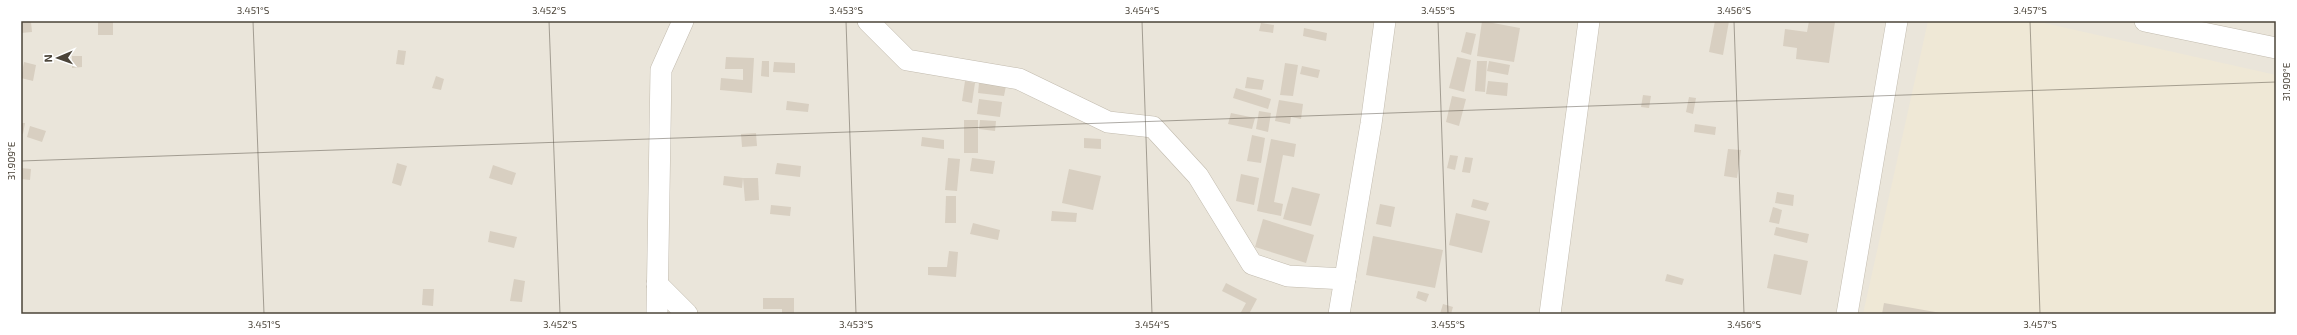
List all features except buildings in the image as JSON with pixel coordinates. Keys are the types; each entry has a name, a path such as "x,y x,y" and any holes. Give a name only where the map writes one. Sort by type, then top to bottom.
{"street":[{"path":"657,314 661,70 683,21"},
{"path":"868,21 907,60 1019,79 1108,122 1153,127 1198,176 1252,264 1288,276 1345,279"},
{"path":"1339,314 1371,124 1385,21"},
{"path":"1550,314 1589,21"},
{"path":"1847,314 1897,21"},
{"path":"2145,21 2276,48"},
{"path":"657,284 687,314"}],"shaded area":[{"path":"21,21 2276,21 2276,314 21,314"},
{"path":"1928,21 2035,21 2276,75 2276,314 1863,314"}]}
